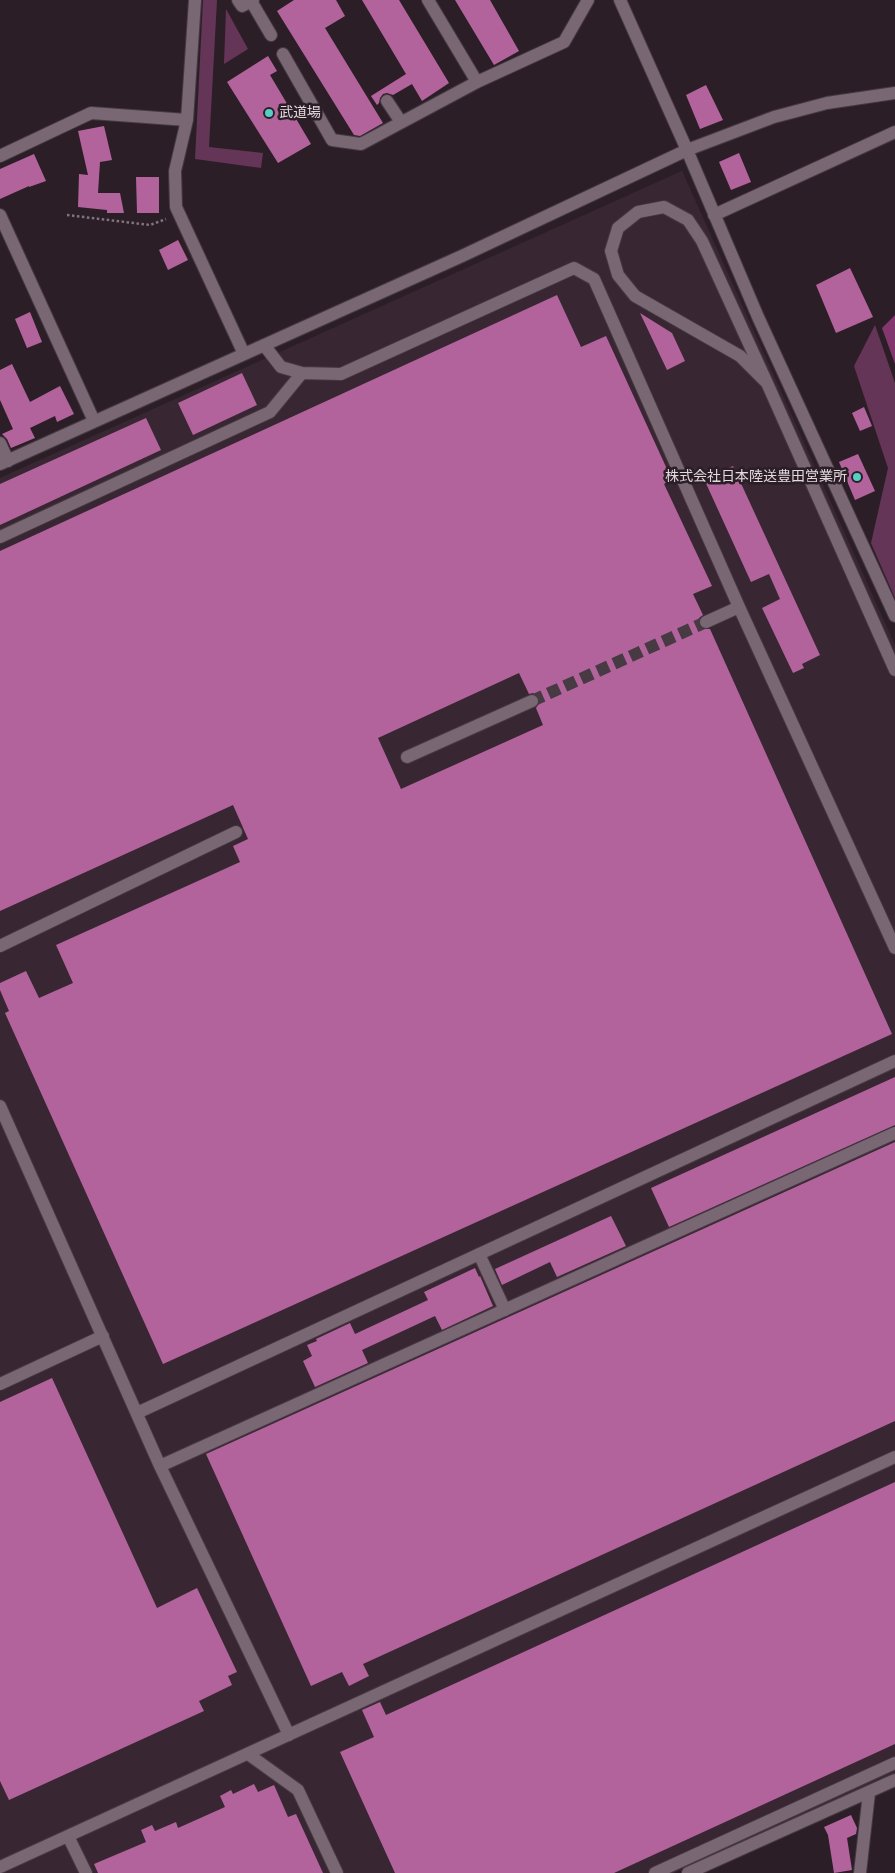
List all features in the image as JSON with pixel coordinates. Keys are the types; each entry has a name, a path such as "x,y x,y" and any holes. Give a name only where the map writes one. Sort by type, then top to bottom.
{"street":[{"path":"196,0 187,120 175,171 176,207 244,354"},
{"path":"238,0 242,6 252,1 272,35"},
{"path":"428,0 476,82"},
{"path":"620,0 687,150 758,317 895,616"},
{"path":"283,54 332,140 361,144 476,82 564,42 586,1"},
{"path":"0,443 4,462 462,256 687,150 783,115 827,102 895,93"},
{"path":"388,101 401,122"},
{"path":"0,156 91,113 187,120"},
{"path":"714,215 895,132"},
{"path":"767,384 740,356 635,296 618,275 611,251 618,228 638,212 664,207 688,220 702,241 767,384 895,670"},
{"path":"0,215 94,421"},
{"path":"264,346 281,367 302,373 342,374 574,268 594,278 739,607 895,948"},
{"path":"0,537 270,412 302,373"},
{"path":"706,622 739,607"},
{"path":"407,757 532,700"},
{"path":"0,946 236,832"},
{"path":"137,1413 895,1062"},
{"path":"0,1106 160,1466 289,1735"},
{"path":"160,1466 895,1133"},
{"path":"479,1254 505,1310"},
{"path":"0,1384 103,1336"},
{"path":"0,1867 895,1457"},
{"path":"248,1754 298,1790 337,1873"},
{"path":"655,1873 895,1763"},
{"path":"688,1873 895,1780"},
{"path":"860,1873 869,1793"},
{"path":"68,1836 86,1873"}],"path":[{"path":"66,215 150,226 179,214"}],"shaded area":[{"path":"203,0 217,0 209,147 263,153 261,168 195,159"},
{"path":"226,9 248,49 224,64"},
{"path":"682,171 895,645 895,1773 674,1873 0,1873 0,478"},
{"path":"895,315 895,364 882,328"},
{"path":"875,325 895,383 895,598 871,543 888,468 854,366"}],"building":[{"path":"294,0 336,0 345,16 325,28 383,123 360,136 354,135 277,11"},
{"path":"362,0 399,0 449,83 422,101 412,84 393,95 383,94 377,105 371,96 406,74"},
{"path":"455,0 490,0 519,51 494,65"},
{"name":"武道場","path":"268,56 277,71 270,75 311,144 278,163 227,82"},
{"path":"706,85 723,120 700,129 686,95"},
{"path":"104,126 112,160 100,162 98,193 120,193 124,213 107,213 107,210 78,207 79,174 88,175 78,131"},
{"path":"739,153 751,182 731,190 719,162"},
{"path":"34,154 46,181 29,186 0,199 0,169"},
{"path":"136,177 159,177 159,213 137,213"},
{"path":"178,240 188,260 168,270 159,250"},
{"path":"850,268 873,317 836,333 816,285"},
{"path":"557,295 581,347 606,336 672,480 664,484 712,586 693,594 703,615 699,618 698,625 702,629 710,629 892,1034 163,1364 5,1013 9,1011 0,990 0,983 26,971 39,998 73,983 56,945 240,862 233,846 248,839 233,805 0,911 0,551","holes":["519,673 529,694 533,693 539,697 540,702 536,708 543,725 401,789 378,738"]},
{"path":"30,312 42,342 27,348 15,319"},
{"path":"640,313 672,333 685,361 667,370"},
{"path":"12,364 30,402 60,386 74,414 57,422 55,416 30,428 35,438 11,448 7,439 2,434 13,429 0,400 0,370"},
{"path":"242,373 257,405 193,435 178,403"},
{"path":"864,407 872,426 860,431 852,413"},
{"path":"146,418 161,450 0,525 0,484"},
{"name":"株式会社日本陸送豊田営業所","path":"858,454 875,491 855,500 839,462"},
{"path":"733,466 820,655 802,664 804,668 793,673 762,608 780,599 769,574 751,582 704,479"},
{"path":"895,1077 895,1125 669,1227 651,1188"},
{"path":"895,1142 895,1421 363,1664 369,1676 349,1686 342,1672 311,1686 206,1454"},
{"path":"611,1216 626,1246 557,1277 550,1262 502,1285 495,1269"},
{"path":"475,1268 493,1306 442,1330 435,1316 362,1350 368,1363 315,1387 303,1361 312,1356 307,1345 350,1323 355,1334 428,1300 424,1292"},
{"path":"52,1378 157,1608 197,1588 237,1672 228,1676 232,1685 199,1701 204,1711 9,1800 0,1781 0,1402"},
{"path":"895,1482 895,1744 614,1873 395,1873 340,1752 374,1737 362,1710 380,1702 386,1715"},
{"path":"254,1784 258,1792 274,1785 288,1817 296,1814 323,1873 98,1873 94,1864 146,1842 141,1830 152,1825 155,1831 176,1822 178,1828 225,1807 220,1796 231,1790 233,1794"},
{"path":"851,1815 857,1828 856,1834 847,1838 852,1870 834,1873 828,1835 824,1827"}],"tunnel":[{"path":"532,701 706,622"}],"place":[{"name":"武道場","path":"269,113"},
{"name":"株式会社日本陸送豊田営業所","path":"857,477"}]}
